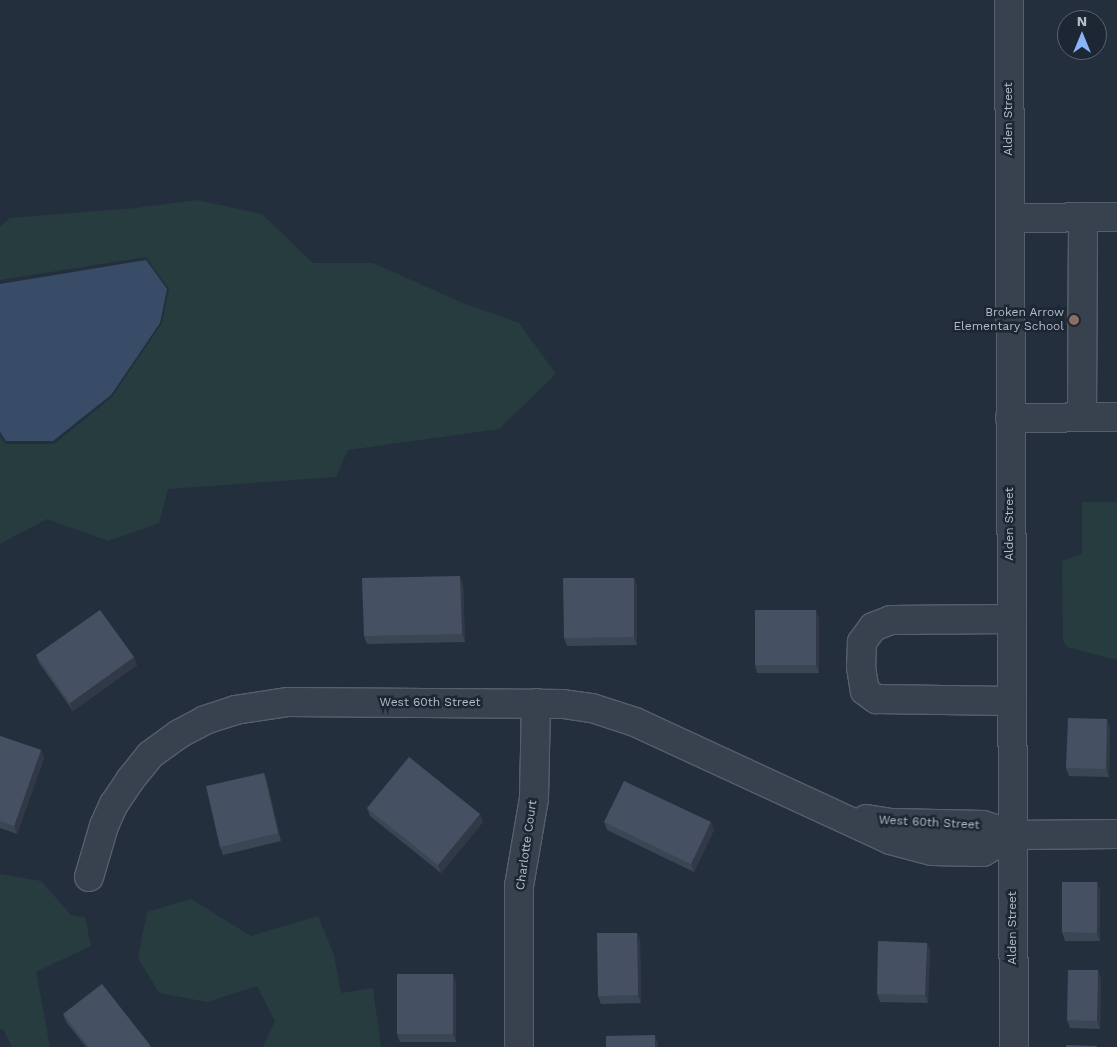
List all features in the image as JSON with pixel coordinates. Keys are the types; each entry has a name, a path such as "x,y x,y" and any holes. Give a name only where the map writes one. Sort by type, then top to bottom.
{"street":[{"name":"Alden Street","path":"1009,0 1014,1047"},
{"path":"1082,417 1083,217"},
{"path":"1010,218 1117,217"},
{"path":"1010,418 1117,417"},
{"path":"1011,618 892,620 873,627 862,642 860,667 865,691 876,699 1012,701"},
{"name":"West 60th Street","path":"89,877 104,826 130,780 150,755 179,734 205,720 235,710 288,702 562,704 611,713 837,814 890,823 983,825 1013,835 1117,834"},
{"name":"Charlotte Court","path":"519,1047 519,886 534,798 536,704"}],"green space":[{"path":"197,200 262,214 313,263 373,263 463,303 519,323 556,374 499,429 348,450 336,477 168,489 159,523 108,541 47,519 0,544 0,436 6,444 54,444 112,397 162,323 169,289 146,257 0,280 0,227 10,218 136,208"},
{"path":"1082,502 1117,502 1117,660 1067,647 1063,640 1062,561 1082,554"},
{"path":"0,874 41,881 71,915 85,917 91,946 36,972 50,1047 12,1047 3,1029 0,1029"},
{"path":"191,899 251,936 318,916 334,955 341,993 373,988 381,1047 263,1047 275,1021 257,986 207,1002 159,993 138,958 147,912"}],"water":[{"path":"146,260 167,289 160,323 111,395 53,441 6,441 0,432 0,284"}],"building":[{"path":"460,576 462,634 364,636 362,578"},
{"path":"563,578 634,578 634,637 564,638"},
{"path":"100,610 134,657 70,703 36,655"},
{"path":"755,610 816,610 816,665 755,665"},
{"path":"1068,718 1107,719 1106,769 1066,768"},
{"path":"0,736 41,750 14,826 0,821"},
{"path":"409,757 480,814 438,865 367,808"},
{"path":"264,773 278,833 220,847 206,786"},
{"path":"624,781 711,822 691,864 604,822"},
{"path":"1062,882 1097,882 1097,933 1062,932"},
{"path":"597,933 637,933 638,995 598,996"},
{"path":"878,941 927,943 925,995 877,994"},
{"path":"1068,970 1098,970 1097,1021 1067,1020"},
{"path":"397,974 453,974 453,1034 397,1034"},
{"path":"102,984 150,1045 148,1047 89,1047 63,1014"},
{"path":"655,1035 655,1047 606,1047 606,1036"},
{"path":"1066,1045 1097,1046 1097,1047 1066,1047"}],"place":[{"name":"Broken Arrow Elementary School","path":"1074,320"}]}
